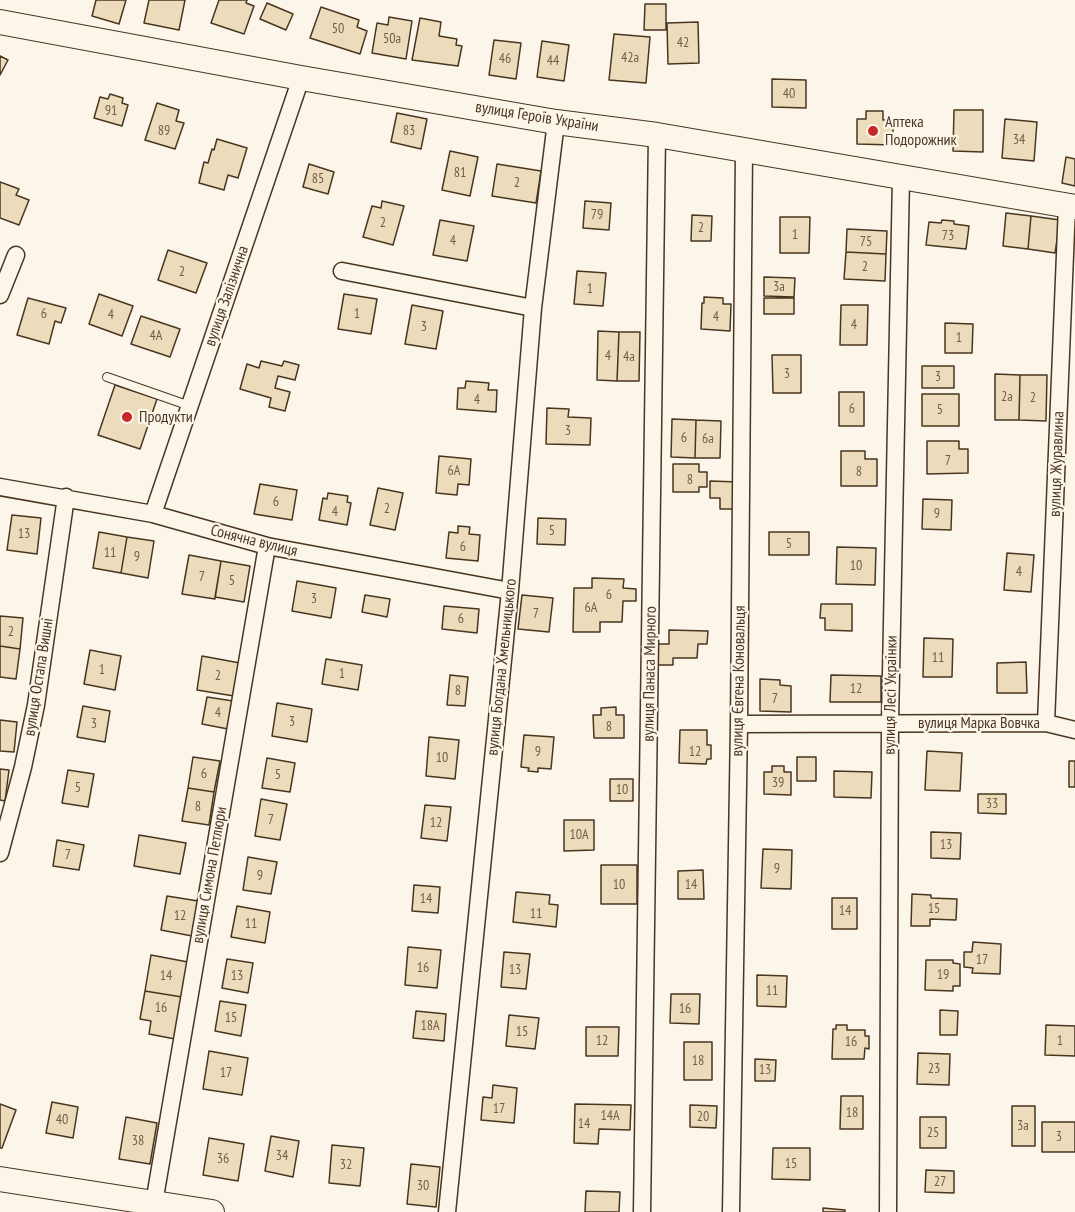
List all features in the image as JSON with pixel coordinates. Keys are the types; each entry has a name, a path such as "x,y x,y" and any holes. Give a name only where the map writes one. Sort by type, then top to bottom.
{"street":[{"name":"вулиця Героїв України","path":"0,22 301,78 556,122 657,135 1071,206"},
{"name":"вулиця Залізнична","path":"153,514 301,78"},
{"name":"вулиця Богдана Хмельницького","path":"447,1212 510,591 533,308 556,122"},
{"name":"вулиця Панаса Мирного","path":"642,1212 657,135"},
{"name":"вулиця Євгена Коновальця","path":"731,1212 739,724 744,150"},
{"name":"вулиця Лесі Українки","path":"888,1212 890,722 901,178"},
{"name":"вулиця Журавлина","path":"1046,723 1071,206"},
{"path":"0,296 16,255"},
{"path":"342,271 533,308"},
{"name":"Сонячна вулиця","path":"0,487 153,514 267,546 510,591"},
{"name":"вулиця Остапа Вишні","path":"0,853 23,767 36,705 66,497"},
{"name":"вулиця Симона Петлюри","path":"154,1203 267,546"},
{"name":"вулиця Марка Вовчка","path":"739,724 1046,723 1075,730"},
{"path":"0,1179 212,1212"}],"lane":[{"path":"107,377 190,406"}],"building":[{"path":"96,0 126,0 119,24 92,16"},
{"path":"149,0 185,0 179,30 144,23"},
{"path":"219,0 247,0 246,3 254,6 244,34 211,23"},
{"path":"267,3 293,14 286,30 260,19"},
{"path":"645,4 666,4 666,30 644,30"},
{"path":"321,7 359,20 357,27 367,31 360,54 310,38"},
{"path":"389,17 412,21 406,59 372,53 377,23 388,25"},
{"path":"420,18 441,22 439,36 457,39 456,45 462,46 458,66 412,60"},
{"path":"698,22 699,63 668,64 667,23"},
{"path":"614,34 650,37 646,83 609,80"},
{"path":"494,40 521,43 516,79 489,75"},
{"path":"542,41 569,45 564,81 537,77"},
{"path":"0,56 8,60 0,75"},
{"path":"772,79 806,80 806,108 772,107"},
{"path":"110,94 123,98 122,103 128,105 122,126 94,118 100,97 108,99"},
{"path":"157,103 179,110 176,121 184,123 175,149 145,140"},
{"path":"954,110 983,110 983,152 953,151"},
{"path":"866,111 883,111 883,120 893,120 893,145 857,144 857,119 866,119"},
{"path":"397,113 427,119 421,149 391,142"},
{"path":"1005,119 1037,122 1034,161 1002,158"},
{"path":"217,139 247,148 238,178 228,175 224,190 199,183 204,162 208,163"},
{"path":"450,151 478,157 470,196 442,190"},
{"path":"1066,157 1075,159 1075,186 1062,183"},
{"path":"309,164 334,172 328,194 303,187"},
{"path":"497,164 541,171 536,203 492,196"},
{"path":"0,182 19,189 16,195 29,200 19,225 0,218"},
{"path":"382,201 404,206 393,245 363,237 372,206 381,208"},
{"path":"585,201 611,203 609,230 583,228"},
{"path":"1006,213 1031,216 1028,249 1003,246"},
{"path":"692,215 712,216 711,241 691,241"},
{"path":"1031,216 1060,220 1055,253 1028,249"},
{"path":"780,217 810,217 809,253 780,253"},
{"path":"440,220 474,226 467,261 433,255"},
{"path":"942,220 969,226 966,249 926,245 929,222 941,223"},
{"path":"847,229 887,231 886,254 846,252"},
{"path":"168,250 207,263 196,293 158,280"},
{"path":"846,252 886,254 885,281 844,279"},
{"path":"577,271 606,273 603,306 574,304"},
{"path":"764,277 795,278 794,297 764,296"},
{"path":"99,294 133,306 122,336 89,324"},
{"path":"344,294 377,299 371,334 338,329"},
{"path":"704,297 723,298 723,304 731,304 730,331 701,329"},
{"path":"28,298 66,308 61,323 55,321 49,344 17,335"},
{"path":"764,298 794,298 794,314 764,314"},
{"path":"412,305 443,311 436,349 405,344"},
{"path":"841,305 868,305 867,345 840,345"},
{"path":"141,316 180,329 170,357 131,344"},
{"path":"945,323 973,324 972,353 945,353"},
{"path":"598,331 619,332 617,381 597,380"},
{"path":"619,332 640,332 639,381 617,381"},
{"path":"772,355 801,355 801,393 773,393"},
{"path":"261,361 282,366 284,361 299,365 295,380 278,376 275,388 290,392 285,411 269,407 271,398 240,389 247,364 259,368"},
{"path":"922,366 954,366 954,388 922,388"},
{"path":"995,374 1020,375 1019,420 995,420"},
{"path":"1020,375 1047,375 1046,421 1019,420"},
{"path":"466,381 489,383 488,390 497,390 496,412 457,409 458,388 465,388"},
{"name":"Продукти","path":"115,385 157,399 140,449 98,435"},
{"path":"839,392 864,392 864,426 839,426"},
{"path":"922,394 959,394 959,426 922,426"},
{"path":"547,408 569,409 568,417 591,418 590,445 546,444"},
{"path":"672,419 696,420 695,458 671,457"},
{"path":"696,420 721,421 720,458 695,458"},
{"path":"927,441 959,441 959,449 968,449 968,473 927,474"},
{"path":"841,451 865,451 865,459 877,459 877,486 841,486"},
{"path":"439,456 471,459 469,485 458,484 457,495 436,493"},
{"path":"673,464 699,464 699,472 707,472 707,487 699,487 699,492 673,492"},
{"path":"710,481 739,482 739,509 720,509 720,498 710,498"},
{"path":"260,484 297,490 292,520 254,514"},
{"path":"378,488 403,493 395,530 370,525"},
{"path":"328,493 348,496 347,502 351,503 347,525 319,520 323,498 327,499"},
{"path":"923,499 952,500 951,530 922,529"},
{"path":"12,515 41,518 37,554 7,550"},
{"path":"538,518 566,519 565,545 537,544"},
{"path":"458,526 470,527 469,534 480,535 478,561 446,558 449,532 458,533"},
{"path":"99,532 127,537 121,573 93,568"},
{"path":"769,532 809,532 809,555 769,555"},
{"path":"127,537 154,541 148,578 121,573"},
{"path":"837,547 876,548 875,585 836,584"},
{"path":"1007,553 1034,555 1031,592 1004,590"},
{"path":"189,555 221,561 215,599 182,594"},
{"path":"221,561 250,566 244,602 215,597"},
{"path":"592,578 624,579 623,588 636,589 636,601 623,601 622,622 600,622 600,632 573,632 574,588 592,588"},
{"path":"297,581 336,588 331,618 292,611"},
{"path":"365,595 390,599 387,617 362,612"},
{"path":"522,595 553,598 549,632 518,629"},
{"path":"821,604 852,604 852,631 825,630 825,618 820,618"},
{"path":"444,606 479,609 477,633 442,629"},
{"path":"0,616 23,618 20,649 0,646"},
{"path":"669,630 708,631 707,644 698,644 697,658 673,658 673,665 657,665 657,644 669,644"},
{"path":"924,638 953,639 952,677 923,677"},
{"path":"0,646 20,649 16,679 0,677"},
{"path":"90,650 121,656 115,690 84,684"},
{"path":"202,656 240,663 234,696 197,690"},
{"path":"326,659 362,665 358,690 322,684"},
{"path":"1026,662 1027,693 997,693 997,663"},
{"path":"450,675 468,677 465,706 447,705"},
{"path":"831,675 881,676 881,702 830,702"},
{"path":"760,679 780,680 780,685 791,686 791,712 760,711"},
{"path":"207,697 233,701 228,729 202,724"},
{"path":"277,703 312,709 307,742 272,736"},
{"path":"83,706 110,711 105,742 77,737"},
{"path":"616,707 616,715 624,715 624,738 594,738 593,715 601,715 601,708"},
{"path":"0,720 17,722 14,752 0,751"},
{"path":"680,730 707,730 707,745 711,745 711,759 707,759 706,764 679,763"},
{"path":"524,735 554,737 551,769 538,768 538,772 528,771 529,768 521,767"},
{"path":"429,737 459,740 455,779 426,776"},
{"path":"927,751 962,753 960,791 925,790"},
{"path":"193,757 220,761 214,792 188,788"},
{"path":"797,757 816,757 816,781 797,781"},
{"path":"267,758 295,763 290,792 262,788"},
{"path":"1069,761 1075,761 1075,787 1069,787"},
{"path":"772,766 784,766 784,772 791,772 791,795 764,794 764,772 772,772"},
{"path":"0,769 9,770 5,801 0,800"},
{"path":"68,770 94,774 88,807 62,803"},
{"path":"834,771 872,772 871,798 834,797"},
{"path":"610,779 633,779 633,801 610,801"},
{"path":"188,788 214,792 209,825 182,821"},
{"path":"978,794 1006,794 1006,814 978,813"},
{"path":"261,799 287,804 280,840 255,836"},
{"path":"425,805 451,807 447,841 421,838"},
{"path":"564,820 594,820 594,850 564,851"},
{"path":"931,832 961,833 960,859 931,858"},
{"path":"139,835 186,843 180,874 134,866"},
{"path":"57,840 84,845 79,870 53,866"},
{"path":"763,849 792,850 791,889 761,888"},
{"path":"248,857 277,862 271,894 243,890"},
{"path":"601,865 637,865 637,904 601,904"},
{"path":"703,870 704,899 678,899 678,871"},
{"path":"414,885 440,887 438,913 412,911"},
{"path":"516,892 550,895 549,904 558,905 556,927 513,922"},
{"path":"912,894 931,895 931,898 957,899 956,920 930,919 930,926 911,926"},
{"path":"167,896 198,901 192,936 161,930"},
{"path":"832,898 857,898 857,929 832,929"},
{"path":"237,906 270,912 265,943 231,937"},
{"path":"973,942 1001,944 1000,974 972,973 973,968 964,967 964,952 972,952"},
{"path":"408,947 441,950 437,988 405,985"},
{"path":"504,952 530,954 526,989 501,987"},
{"path":"151,955 188,962 182,997 145,991"},
{"path":"227,959 253,963 248,993 222,988"},
{"path":"926,960 953,960 953,963 960,964 960,986 953,986 953,991 925,990"},
{"path":"757,975 787,976 786,1007 757,1006"},
{"path":"145,991 182,997 175,1039 149,1034 151,1021 140,1019"},
{"path":"671,994 700,994 699,1024 670,1023"},
{"path":"220,1001 246,1005 241,1036 215,1031"},
{"path":"940,1010 958,1011 957,1035 940,1035"},
{"path":"416,1011 446,1014 444,1041 413,1038"},
{"path":"509,1015 539,1018 535,1049 506,1046"},
{"path":"836,1025 847,1025 847,1030 865,1030 865,1036 869,1036 869,1049 865,1048 864,1059 832,1059 833,1029 836,1029"},
{"path":"1046,1025 1075,1026 1075,1056 1045,1055"},
{"path":"586,1027 619,1027 618,1056 586,1056"},
{"path":"684,1042 712,1042 712,1080 684,1080"},
{"path":"209,1051 248,1058 242,1095 203,1089"},
{"path":"918,1053 950,1054 949,1085 917,1084"},
{"path":"755,1059 776,1060 775,1081 755,1081"},
{"path":"493,1085 517,1088 514,1123 481,1120 483,1097 492,1098"},
{"path":"841,1096 863,1096 863,1129 840,1129"},
{"path":"52,1102 78,1107 73,1138 46,1133"},
{"path":"0,1104 16,1110 2,1148 0,1148"},
{"path":"575,1104 631,1105 630,1130 599,1129 598,1144 574,1143"},
{"path":"690,1105 717,1106 716,1128 690,1127"},
{"path":"1012,1106 1035,1106 1035,1146 1012,1146"},
{"path":"126,1117 157,1123 150,1164 119,1159"},
{"path":"920,1117 946,1117 946,1148 920,1148"},
{"path":"1042,1122 1075,1122 1075,1152 1042,1152"},
{"path":"271,1136 299,1141 293,1177 265,1171"},
{"path":"209,1138 244,1144 238,1181 203,1175"},
{"path":"332,1145 364,1148 360,1186 329,1183"},
{"path":"773,1148 810,1148 810,1180 772,1179"},
{"path":"411,1164 440,1167 436,1207 407,1204"},
{"path":"926,1170 954,1171 954,1193 925,1192"},
{"path":"586,1191 620,1192 619,1212 585,1212"},
{"path":"823,1208 845,1210 845,1212 823,1212"}],"place":[{"name":"Аптека Подорожник","path":"873,131"},
{"name":"Продукти","path":"127,417"}]}
